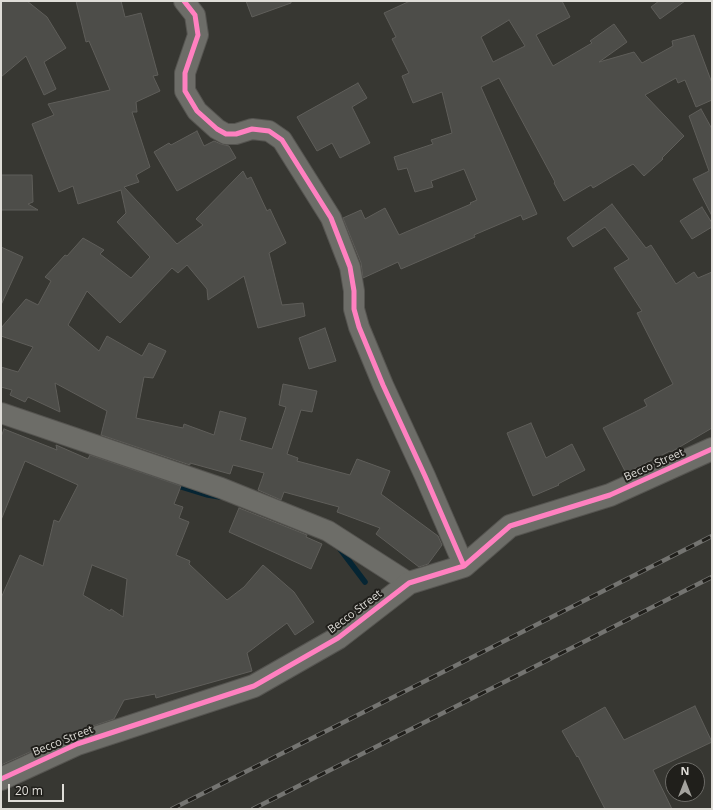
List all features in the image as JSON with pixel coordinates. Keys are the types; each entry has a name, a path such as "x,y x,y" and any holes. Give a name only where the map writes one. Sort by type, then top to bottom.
{"street":[{"path":"184,1 195,15 198,35 185,73 186,91 197,111 217,130 226,134 236,134 252,129 269,131 282,140 331,218 350,267 354,290 354,309 359,327 383,385 464,566"},
{"path":"1,413 221,488 328,531 409,583"},
{"name":"Becco Street","path":"1,779 77,744 254,686 338,638 409,583 464,566 510,526 610,495 712,449"}],"building":[{"path":"1,1 27,1 47,17 66,48 44,62 56,89 44,95 26,56 1,77"},
{"path":"76,1 121,1 125,17 141,13 158,75 153,76 160,91 136,102 137,112 132,112 150,167 136,175 139,182 124,187 177,244 203,225 196,219 243,171 247,179 251,177 267,211 270,209 286,243 269,253 282,305 303,303 305,316 258,328 244,276 208,300 207,289 187,265 178,273 172,268 120,323 87,291 68,325 99,351 107,336 142,356 149,343 166,351 153,378 144,377 136,418 183,428 184,424 214,435 220,411 246,418 240,440 272,449 286,407 279,405 283,384 317,391 312,412 301,410 287,454 298,458 297,461 350,475 357,459 390,471 381,494 438,536 442,545 428,564 419,567 376,534 380,528 337,512 339,507 284,492 281,500 258,490 264,473 233,465 230,474 190,463 190,465 101,435 107,411 55,383 60,412 28,397 25,402 10,395 12,390 1,387 1,367 18,372 33,347 1,336 1,328 26,299 38,305 51,281 45,277 83,238 104,250 100,254 131,278 150,257 117,222 126,213 121,190 78,204 73,186 59,192 32,124 54,115 48,104 110,90 89,41 86,42"},
{"path":"246,1 291,1 291,3 252,17"},
{"path":"410,1 562,1 570,17 536,35 553,66 592,43 590,41 614,24 627,42 599,62 634,52 642,63 673,46 672,41 694,35 712,83 712,100 696,107 685,80 678,83 676,78 645,95 684,136 662,158 663,159 644,176 633,164 593,188 591,185 564,201 499,78 481,87 537,214 523,220 521,215 401,269 398,262 363,278 361,263 343,218 361,210 365,219 385,208 399,235 477,200 464,169 431,181 433,187 415,192 407,168 398,170 394,157 433,144 431,140 452,133 442,92 413,103 402,76 409,73 392,39 396,37 384,13","holes":["509,20 525,46 493,62 481,37"]},
{"path":"659,1 685,1 660,19 651,7"},
{"path":"358,83 367,98 352,107 370,143 340,158 332,143 317,151 297,117"},
{"path":"701,109 712,129 712,216 693,179 709,171 689,116"},
{"path":"197,131 204,146 214,141 229,146 236,158 177,191 154,152 169,143 171,145"},
{"path":"1,175 32,175 33,202 28,204 38,210 1,210"},
{"path":"612,204 646,248 651,245 676,284 694,272 698,278 712,272 712,428 671,452 670,451 626,473 603,428 647,406 644,400 673,384 637,313 642,311 614,268 629,259 605,227 573,247 567,238"},
{"path":"702,207 712,223 712,227 692,239 680,221"},
{"path":"1,247 23,257 1,305"},
{"path":"325,328 336,361 309,369 299,338"},
{"path":"531,423 546,458 572,444 585,470 558,484 559,485 533,496 507,433"},
{"path":"4,429 57,450 56,445 88,459 90,455 181,486 174,504 183,507 179,518 189,522 176,555 190,561 189,564 227,600 244,587 263,565 294,592 314,622 295,635 287,623 247,653 252,671 156,698 155,694 124,700 114,719 72,733 1,765 1,598 20,555 43,566 54,520 59,522 78,485 25,461 1,520 1,437","holes":["92,565 127,579 123,617 111,609 110,611 83,595"]},
{"path":"239,508 307,535 306,537 322,544 311,569 229,532"},
{"path":"695,706 712,742 670,762 665,762 665,764 653,770 665,795 665,802 669,802 672,809 605,809 578,756 577,757 562,731 605,707 624,740"}],"waterway":[{"path":"145,472 169,483 208,495 220,497"},
{"path":"340,549 365,582"}],"railway":[{"path":"172,809 712,536"},
{"path":"253,809 712,577"}],"cycle path":[{"path":"184,1 195,15 198,35 185,73 185,91 197,111 217,129 226,134 236,134 252,129 269,131 282,140 331,218 350,267 354,291 354,309 359,327 383,385 464,566"},
{"path":"1,779 77,744 254,686 338,638 409,583 464,566 510,526 610,495 712,449"}]}
